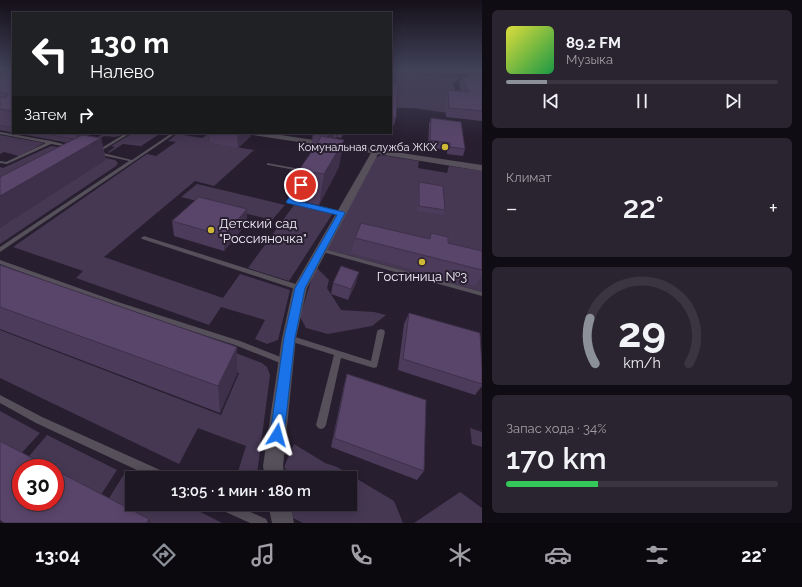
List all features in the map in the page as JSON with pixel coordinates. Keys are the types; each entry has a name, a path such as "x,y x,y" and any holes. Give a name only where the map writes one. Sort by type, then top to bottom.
{"street":[{"path":"260,134 482,168"},
{"path":"274,471 273,466 289,338 300,288 376,151"},
{"path":"280,511 282,523"}],"lane":[{"path":"0,133 75,147"},
{"path":"127,134 93,152 132,161"},
{"path":"0,250 172,134"},
{"path":"0,162 6,163 51,142"},
{"path":"268,164 310,171 290,202 341,213"},
{"path":"144,238 300,288"},
{"path":"321,250 482,294"},
{"path":"0,262 116,304 287,362"},
{"path":"289,338 374,365 381,332"},
{"path":"321,425 338,353"},
{"path":"0,399 39,420 150,471"},
{"path":"236,511 262,523"}],"shaded area":[{"path":"392,93 456,93 463,115 412,108 392,108"},
{"path":"0,125 12,128 12,132 0,130"},
{"path":"21,134 47,134 89,142 103,134 122,135 115,137 104,136 93,143 79,145"},
{"path":"131,134 159,134 141,146 148,147 123,144 109,153 108,152 115,147 111,146"},
{"path":"177,134 202,138 208,134 228,134 211,143 254,150 214,186 195,181 104,257 223,298 240,274 290,290 278,340 267,344 255,339 265,320 221,307 209,325 76,278 83,271 13,247 147,154 156,156 176,142 168,141"},
{"path":"0,135 44,143 19,156 4,152 0,154"},
{"path":"51,146 71,149 0,188 0,167 3,168"},
{"path":"90,155 115,160 118,163 116,166 0,244 0,228"},
{"path":"381,155 419,161 418,168 447,173 449,166 482,171 482,292 325,249 375,158"},
{"path":"197,184 285,205 272,220 181,197"},
{"path":"294,205 333,213 289,281 248,268"},
{"path":"317,268 329,280 327,288 341,310 374,312 386,315 372,326 328,334 306,328 300,317 312,277"},
{"path":"0,330 221,415 239,373 199,357 207,342 262,363 267,367 270,375 257,471 238,471 246,446 198,428 179,464 0,378"},
{"path":"0,411 40,433 16,459 0,450"},
{"path":"470,428 482,432 482,447 472,444"},
{"path":"47,435 117,470 97,501 64,484 64,459 27,459"},
{"path":"294,444 325,463 344,471 287,471 284,467"},
{"path":"124,474 125,511 199,511 222,523 138,523 105,505"},
{"path":"357,479 394,501 403,523 303,523 289,516 290,511 357,511"},
{"path":"460,492 482,508 482,523 414,523"}],"building":[{"path":"7,93 12,93 12,111 0,109 0,97 6,98 8,96"},
{"path":"392,93 397,93 396,118 392,118"},
{"path":"448,93 482,93 482,111 449,108"},
{"path":"431,118 461,122 465,149 450,147 450,143 430,140"},
{"path":"82,135 101,138 0,196 0,177"},
{"path":"321,136 344,140 324,174 299,170 317,144"},
{"path":"419,182 443,186 445,210 419,206"},
{"path":"199,197 247,209 224,236 172,221"},
{"path":"361,223 430,239 431,233 448,237 448,243 482,251 482,270 355,238"},
{"path":"0,265 237,347 218,386 0,307"},
{"path":"341,266 359,272 351,289 333,283"},
{"path":"409,313 480,333 482,384 403,359"},
{"path":"347,374 426,400 424,471 334,438"},
{"path":"0,441 34,459 12,459 12,511 64,511 64,475 125,506 125,511 134,511 149,519 147,523 4,523 0,520"}],"place":[{"name":"Комунальная служба ЖКХ","path":"445,147"},
{"name":"Детский сад \"Россияночка\"","path":"211,230"},
{"name":"Гостиница №3","path":"422,262"}],"route":[{"path":"277,435 289,338 300,288 341,213 290,202 301,185"}]}
